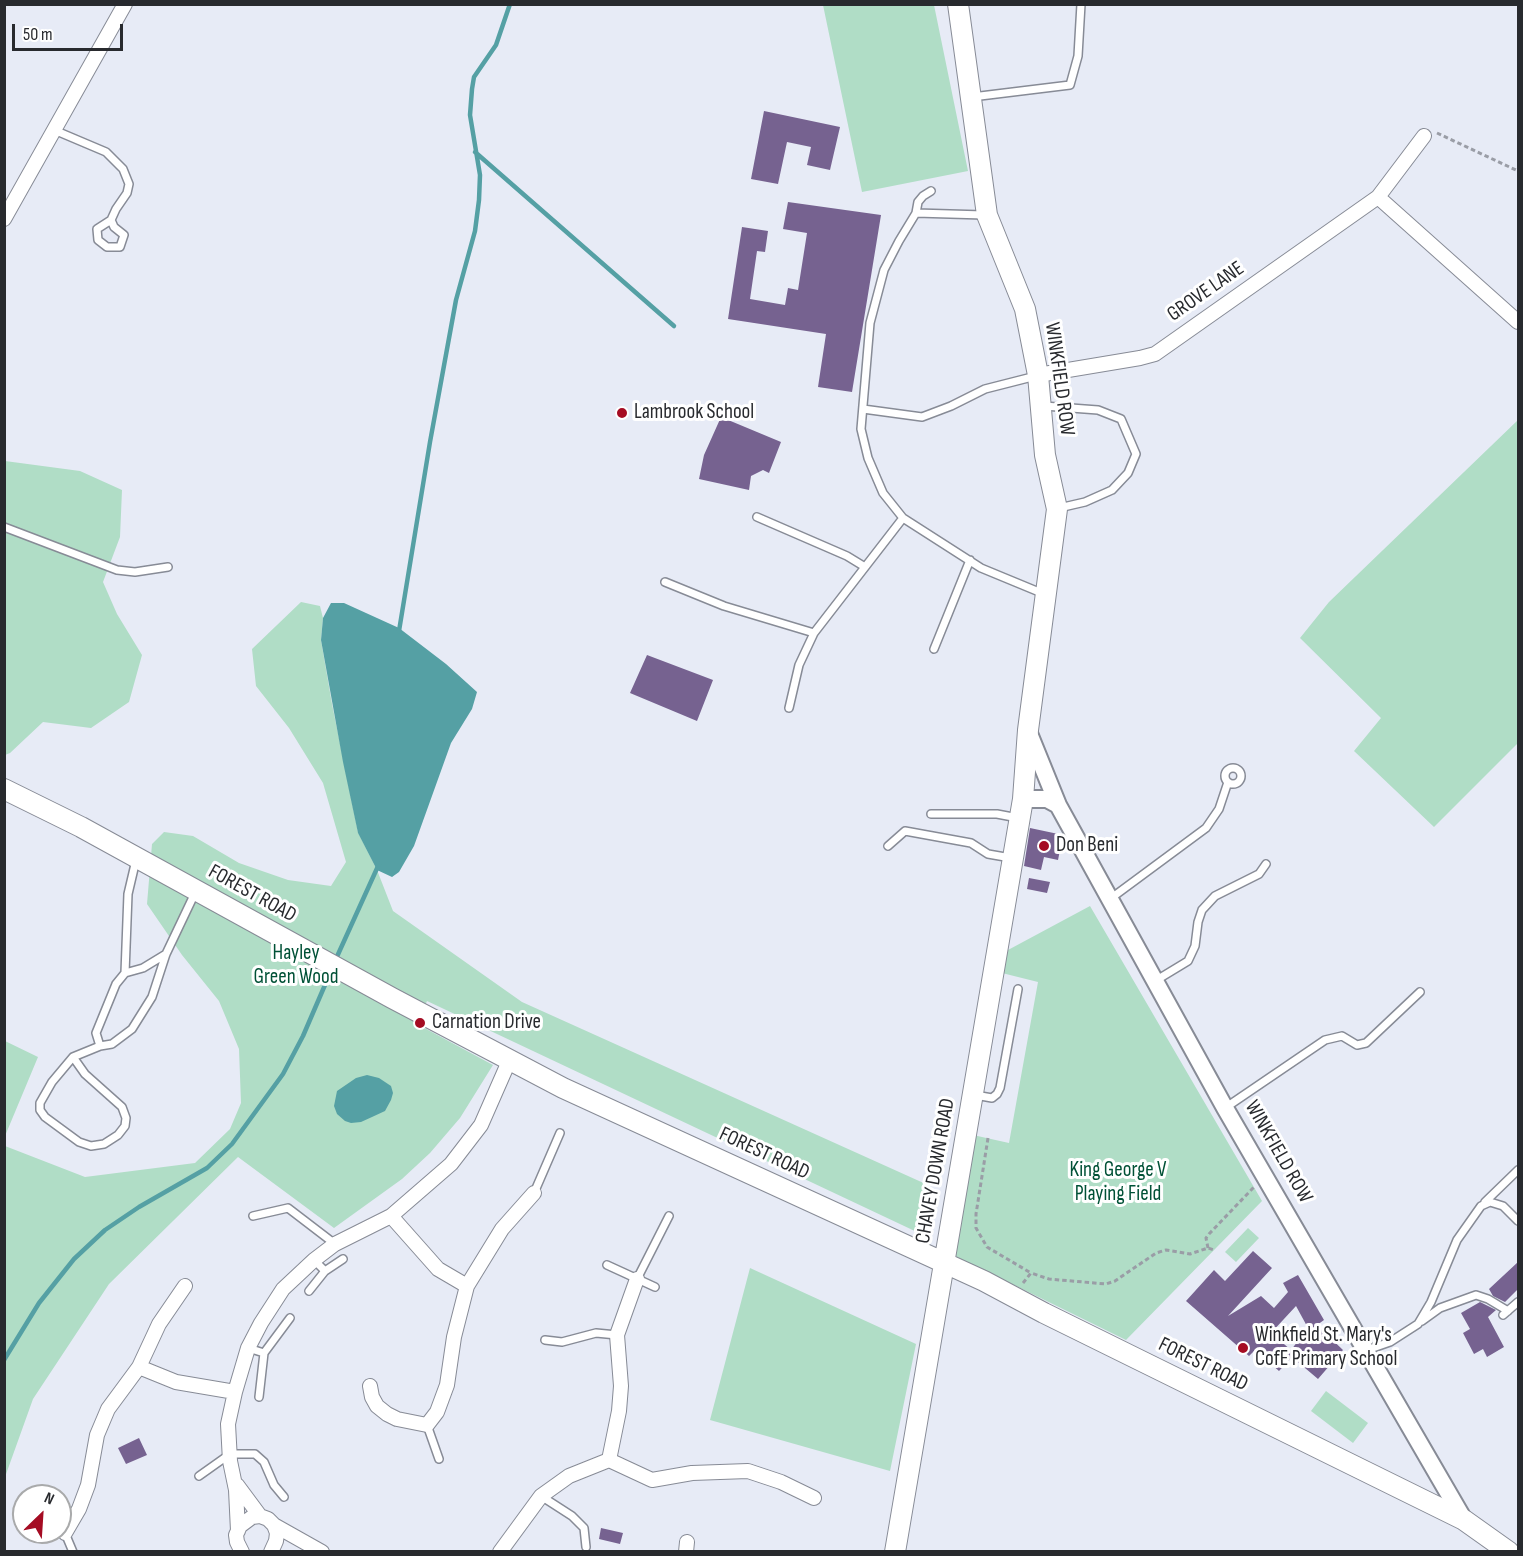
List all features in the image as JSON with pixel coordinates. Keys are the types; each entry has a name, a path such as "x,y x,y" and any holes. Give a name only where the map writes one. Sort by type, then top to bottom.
{"main road":[{"name":"WINKFIELD ROW","path":"958,4 987,215 1025,309 1038,375 1045,454 1057,509 1028,730 1022,808"},
{"name":"FOREST ROAD","path":"4,789 563,1088 945,1263 1464,1520 1509,1551"},
{"name":"CHAVEY DOWN ROAD","path":"895,1551 1022,808"}],"street":[{"path":"4,219 125,4"},
{"name":"GROVE LANE","path":"1038,375 1155,354 1378,196 1424,136"},
{"path":"1378,196 1518,322"},
{"name":"WINKFIELD ROW","path":"1028,730 1058,805 1225,1108 1464,1520"},
{"path":"1022,808 1047,799 1058,805"},
{"path":"241,1551 237,1542 234,1478 228,1424 248,1348 261,1323 283,1289 314,1260 335,1244 391,1216 451,1164 481,1125 510,1059"},
{"path":"370,1386 377,1406 387,1414 397,1419 427,1425 437,1412 447,1385 454,1337 467,1286 502,1228 534,1193"},
{"path":"391,1216 438,1269 467,1286"},
{"path":"609,1460 619,1411 621,1386 617,1335 637,1279"},
{"path":"72,1521 88,1485 97,1435 108,1409 140,1367 159,1324 185,1286"},
{"path":"140,1367 176,1382 235,1392"},
{"path":"500,1551 541,1496 568,1476 609,1460 652,1480 692,1473 748,1471 781,1482 814,1498"},
{"path":"234,1478 242,1493 260,1516 318,1549"},
{"path":"238,1531 245,1520 260,1516"},
{"path":"273,1551 277,1533 274,1525"},
{"path":"273,1551 285,1546 301,1545 318,1549"}],"lane":[{"path":"970,97 1070,85 1078,56 1081,4"},
{"path":"54,130 106,152 123,169 129,184 127,193 111,220 97,229 98,240 107,247 120,247 124,235 114,227 111,220"},
{"path":"932,191 918,202 916,213 884,270 870,323 861,429 868,458 883,493 903,518 981,568 1046,596"},
{"path":"916,213 987,215"},
{"path":"863,409 922,417 951,406 985,388 1038,375"},
{"path":"1040,405 1098,410 1121,419 1136,454 1128,473 1112,490 1085,502 1057,509"},
{"path":"757,518 847,556 865,567"},
{"path":"789,708 799,665 814,633 903,518"},
{"path":"4,527 117,570 135,572 168,567"},
{"path":"934,649 970,560"},
{"path":"664,582 724,606 814,633"},
{"path":"1110,898 1206,828 1219,809 1228,782"},
{"path":"931,814 998,814 1022,808"},
{"path":"888,846 905,831 971,843 988,854 1013,858"},
{"path":"125,973 128,894 136,858"},
{"path":"1155,981 1188,961 1195,946 1197,922 1202,910 1215,896 1259,874 1266,864"},
{"path":"73,1057 85,1074 123,1107 126,1118 125,1126 118,1135 104,1144 91,1146 79,1142 45,1117 40,1110 40,1103 52,1082 73,1057 100,1046 112,1044 132,1029 152,997 166,954 196,890"},
{"path":"100,1046 96,1033 116,984 125,973 142,968 166,954"},
{"path":"973,1095 992,1098 1000,1088 1018,989"},
{"path":"1225,1108 1325,1040 1342,1036 1357,1045 1366,1042 1420,992"},
{"path":"534,1193 560,1134"},
{"path":"1418,1324 1431,1302 1457,1240 1481,1206 1518,1170"},
{"path":"1481,1206 1490,1202 1503,1206 1518,1221"},
{"path":"253,1216 288,1208 335,1244"},
{"path":"637,1279 669,1216"},
{"path":"314,1260 325,1271"},
{"path":"309,1291 325,1271 343,1260"},
{"path":"607,1265 655,1287"},
{"path":"1365,1351 1390,1342 1440,1308 1476,1295 1488,1299 1505,1313 1518,1302"},
{"path":"259,1397 264,1353 290,1318"},
{"path":"545,1340 562,1342 596,1333 617,1335"},
{"path":"248,1348 264,1353"},
{"path":"427,1425 439,1459"},
{"path":"199,1476 230,1454 249,1453 260,1457 274,1485 284,1497"},
{"path":"541,1496 572,1516 584,1528 586,1546"}],"path":[{"path":"1424,136 1429,133 1442,134 1518,171"},
{"path":"988,1138 976,1214 976,1228 987,1247 1031,1273 1048,1279 1106,1284 1115,1281 1156,1253 1166,1250 1190,1254 1208,1248 1214,1250"},
{"path":"1208,1248 1206,1238 1209,1234 1264,1176"},
{"path":"1012,1296 1031,1273"}],"green space":[{"path":"823,5 934,5 968,171 862,192"},
{"path":"1518,420 1518,743 1434,827 1354,751 1381,718 1300,638 1329,602"},
{"path":"5,461 80,471 122,490 120,537 103,582 117,614 142,655 129,702 91,728 43,722 5,755"},
{"name":"Hayley Green Wood","path":"301,602 320,606 323,618 321,640 358,832 377,870 393,911 522,1002 928,1185 919,1233 427,1001 417,1024 493,1065 460,1118 430,1153 402,1179 334,1228 238,1157 109,1284 33,1399 5,1477 5,1146 85,1177 195,1163 230,1129 241,1103 239,1049 219,1001 182,955 147,904 152,844 164,832 193,836 239,863 288,880 331,886 346,862 323,783 289,728 256,686 252,649"},
{"name":"King George V Playing Field","path":"1090,906 1262,1201 1126,1340 955,1256 973,1135 1009,1143 1038,982 1002,973 1008,950"},
{"path":"5,1041 38,1057 5,1136"},
{"path":"1248,1228 1259,1238 1236,1262 1225,1252"},
{"path":"750,1268 916,1344 890,1471 710,1420"},
{"path":"1326,1391 1368,1423 1353,1443 1311,1411"}],"water":[{"path":"331,603 344,603 399,628 446,664 477,692 472,709 451,743 414,846 399,872 392,877 377,870 358,833 321,640 323,618"},
{"path":"367,1075 379,1078 391,1086 393,1093 391,1100 385,1111 372,1117 361,1122 345,1121 337,1114 334,1106 337,1091 356,1078"}],"building":[{"path":"764,111 840,127 830,170 807,165 811,147 787,142 778,184 751,179"},
{"path":"788,202 881,215 852,392 818,387 826,334 728,319 742,227 768,231 765,252 757,251 750,299 785,305 788,288 798,290 807,233 783,229"},
{"path":"721,417 781,442 769,473 763,470 751,476 749,490 699,479 704,455"},
{"path":"647,655 713,680 697,721 630,693"},
{"name":"Don Beni","path":"1030,828 1063,835 1058,860 1044,857 1041,870 1024,866"},
{"path":"1029,878 1050,882 1047,893 1027,889"},
{"path":"1253,1251 1272,1268 1228,1316 1261,1296 1274,1308 1288,1292 1283,1283 1298,1275 1324,1320 1317,1325 1343,1350 1318,1379 1292,1357 1279,1371 1255,1350 1249,1356 1186,1301 1214,1270 1225,1281","holes":["1296,1306 1308,1328 1291,1350 1271,1333"]},
{"path":"1518,1262 1518,1289 1505,1302 1493,1296 1489,1289"},
{"path":"1480,1302 1496,1310 1488,1317 1504,1347 1487,1357 1483,1349 1474,1354 1463,1333 1470,1329 1461,1313"},
{"path":"139,1438 147,1455 126,1464 118,1448"},
{"path":"601,1528 623,1533 620,1544 599,1539"}],"waterway":[{"path":"399,631 456,300 475,231 480,175 470,115 474,77 496,45 510,4"},
{"path":"475,152 674,326"},
{"path":"335,961 379,864"},
{"path":"4,1360 39,1303 74,1259 105,1230 139,1207 207,1168 232,1144 283,1074 303,1036 331,971"}],"place":[{"name":"Lambrook School","path":"622,413"},
{"name":"Don Beni","path":"1044,846"},
{"name":"Carnation Drive","path":"420,1023"},
{"name":"Winkfield St. Mary's CofE Primary School","path":"1243,1348"}]}
